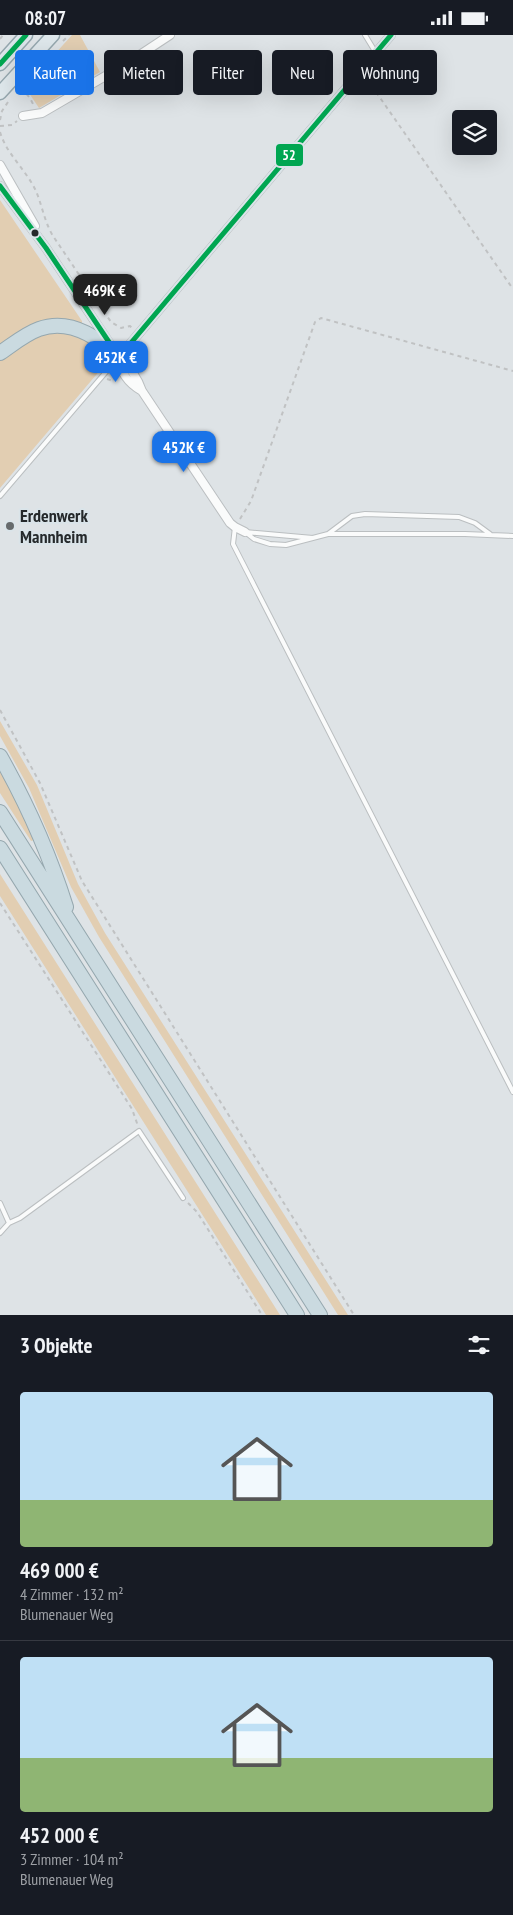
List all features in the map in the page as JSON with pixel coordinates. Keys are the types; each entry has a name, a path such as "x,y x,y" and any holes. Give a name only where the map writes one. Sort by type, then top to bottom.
{"highway":[{"path":"0,353 31,333 55,325 83,331 101,341 119,357"},
{"path":"0,756 14,781 56,877 71,924"},
{"path":"0,813 320,1315"},
{"path":"0,848 297,1315"}],"main road":[{"path":"0,64 26,35"},
{"path":"4,97 58,38"}],"street":[{"path":"23,116 38,114 126,64 170,35"},
{"path":"378,50 391,35"},
{"path":"119,357 343,92"},
{"path":"0,165 23,203 46,248"},
{"path":"0,185 46,248 119,357 128,364 137,377 142,391 230,523 245,532"}],"lane":[{"path":"364,35 374,50"},
{"path":"1,495 119,357"},
{"path":"328,534 352,516 365,514 459,517 475,523 492,535"},
{"path":"235,527 233,544 513,1092"},
{"path":"245,532 315,538"},
{"path":"245,532 254,539 270,544 286,545 328,534 374,532 513,536"},
{"path":"0,1233 10,1223 20,1218 139,1131 183,1198"},
{"path":"0,1203 10,1223"}],"path":[{"path":"0,39 4,35"},
{"path":"58,38 69,35"},
{"path":"27,95 38,114"},
{"path":"378,95 513,289"},
{"path":"0,120 4,97"},
{"path":"0,126 12,125"},
{"path":"0,132 3,141 35,190 53,236 111,322 121,328 130,325 138,334"},
{"path":"235,527 251,501 315,322 322,318 513,371"},
{"path":"0,710 40,783 82,881 354,1315"},
{"path":"0,903 132,1109 139,1131"},
{"path":"183,1198 197,1212 262,1315"}],"shaded area":[{"path":"72,35 80,35 88,50 58,50"},
{"path":"94,61 100,72 94,76"},
{"path":"30,95 61,95 39,108"},
{"path":"0,200 82,321 82,324 69,322 0,348"},
{"path":"64,330 88,341 103,357 102,368 0,488 0,358 31,337"},
{"path":"0,721 37,785 78,884 105,933 348,1315 338,1315 99,937 71,887 29,788 0,736"},
{"path":"0,766 35,840 31,841 0,793"},
{"path":"0,874 280,1315 266,1315 0,896"}],"transit line":[{"name":"52","path":"0,64 26,35"},
{"name":"52","path":"0,186 46,248 119,357 391,35"}],"place":[{"name":"Erdenwerk Mannheim","path":"10,526"}]}
